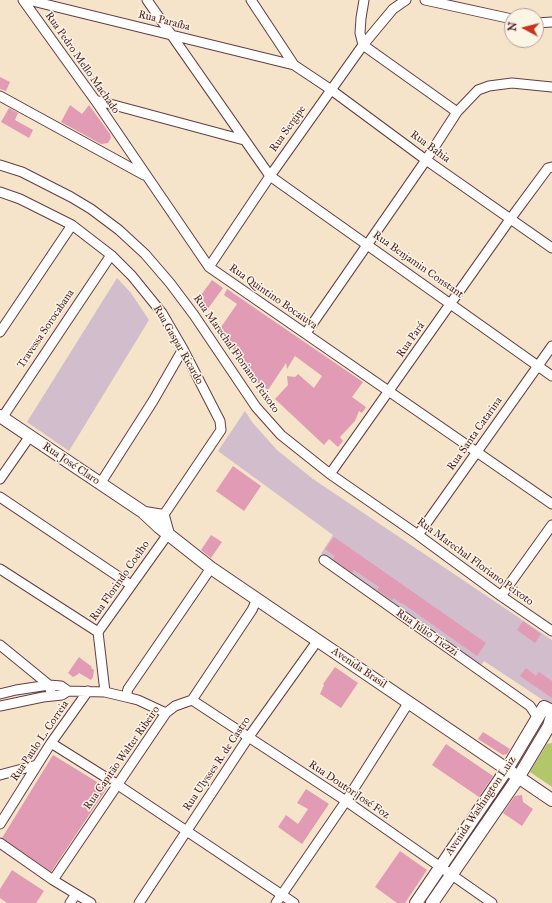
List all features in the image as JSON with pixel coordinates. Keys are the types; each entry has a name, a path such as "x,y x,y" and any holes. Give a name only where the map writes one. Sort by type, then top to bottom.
{"street":[{"name":"Rua Pedro Mello Machado","path":"23,0 95,100 146,177"},
{"name":"Rua Paraíba","path":"28,0 294,65"},
{"name":"Rua Benjamin Constant","path":"147,0 270,176 552,376"},
{"path":"251,0 294,65"},
{"path":"364,0 360,34 363,45 457,112"},
{"name":"Rua Sergipe","path":"209,266 330,89 363,45 393,10 406,0"},
{"path":"425,0 504,17"},
{"name":"Rua Bahia","path":"294,65 330,89 426,160 552,248"},
{"path":"306,333 426,160 457,112 478,90 489,86 512,83 552,87"},
{"name":"Rua Quintino Bocaiuva","path":"0,96 146,177 209,266 552,504"},
{"path":"95,100 244,140"},
{"path":"117,160 122,150 122,140"},
{"name":"Rua Marechal Floriano Peixoto","path":"0,165 22,172 71,197 106,220 135,244 174,288 256,407 281,435 330,474 552,631"},
{"name":"Rua Pará","path":"330,474 511,218 548,168 552,167"},
{"name":"Rua Gaspar Ricardo","path":"2,195 20,199 72,225 111,255 132,276 162,313 183,349 220,421 221,430 163,516"},
{"path":"0,332 72,225"},
{"name":"Travessa Sorocabana","path":"1,417 111,255"},
{"name":"Rua Santa Catarina","path":"418,535 552,346"},
{"path":"100,484 153,401 183,349"},
{"name":"Rua José Claro","path":"1,417 143,512 168,534"},
{"path":"0,479 30,436"},
{"path":"0,497 131,585"},
{"name":"Rua José Claro","path":"143,512 163,516"},
{"path":"163,516 168,534"},
{"path":"501,596 552,525"},
{"name":"Rua Florindo Coelho","path":"105,692 98,632 168,534"},
{"name":"Avenida Brasil","path":"168,534 211,568 552,800"},
{"name":"Rua Júlio Tiezzi","path":"324,560 530,706 548,717"},
{"path":"126,697 128,689 211,568"},
{"path":"0,569 98,632"},
{"path":"192,700 252,610 257,599"},
{"name":"Rua Ulysses R. de Castro","path":"140,903 248,738 318,640"},
{"path":"0,645 49,686 52,696"},
{"path":"0,694 16,690 49,686 61,686 68,691"},
{"path":"0,706 18,701 62,695 68,691 88,691 105,692 138,700 166,713"},
{"name":"Rua Paulo L. Correia","path":"0,824 51,743 88,691"},
{"name":"Rua Capitão Walter Ribeiro","path":"53,880 166,713 175,706 192,700"},
{"name":"Rua Doutor José Foz","path":"192,700 346,801 492,903"},
{"path":"276,903 346,801 409,702"},
{"name":"Avenida Washington Luiz","path":"416,903 507,769 548,717"},
{"name":"Avenida Washington Luiz","path":"432,903 518,778 548,717"},
{"path":"51,743 118,785 294,903"},
{"path":"0,775 37,765"},
{"path":"20,769 26,772 29,777"},
{"path":"0,843 53,880 91,903"},
{"path":"70,903 76,894"}],"shaded area":[{"path":"117,278 131,293 149,320 69,451 27,422"},
{"path":"245,411 252,422 277,450 313,479 552,640 552,706 484,661 481,665 321,554 333,535 218,451"}],"green space":[{"path":"552,743 552,787 530,772 547,744"}],"building":[{"path":"0,77 10,82 6,91 0,89"},
{"path":"70,105 82,114 89,105 110,134 111,138 108,143 101,144 61,122"},
{"path":"9,108 18,113 15,120 33,130 29,138 1,122"},
{"path":"212,280 223,288 207,310 196,302"},
{"path":"227,289 363,382 352,397 366,407 362,413 359,411 355,421 340,437 343,441 338,447 329,439 324,445 275,399 288,385 287,376 295,377 298,374 314,388 322,376 295,356 287,369 286,363 268,390 255,381 219,330 237,304 224,295"},
{"path":"233,466 261,486 244,511 216,491"},
{"path":"211,535 222,542 211,558 201,550"},
{"path":"334,537 486,643 477,656 402,603 394,598 392,600 377,590 379,587 354,570 352,573 333,559 335,556 325,549"},
{"path":"523,621 541,634 535,643 517,630"},
{"path":"79,657 94,670 91,680 79,673 73,677 68,673"},
{"path":"335,667 358,683 341,708 320,694 324,685 323,684"},
{"path":"526,668 536,676 539,672 552,681 552,698 520,676"},
{"path":"483,732 510,749 507,754 503,755 478,739"},
{"path":"446,744 493,776 479,797 432,765"},
{"path":"53,755 107,788 51,872 2,838"},
{"path":"306,789 329,804 302,844 278,827 286,815 298,824 308,809 297,803"},
{"path":"522,795 523,802 533,809 522,826 503,813 515,796"},
{"path":"400,851 427,870 405,903 397,903 375,887"},
{"path":"12,870 44,891 36,903 7,903 0,898 0,889"}]}
